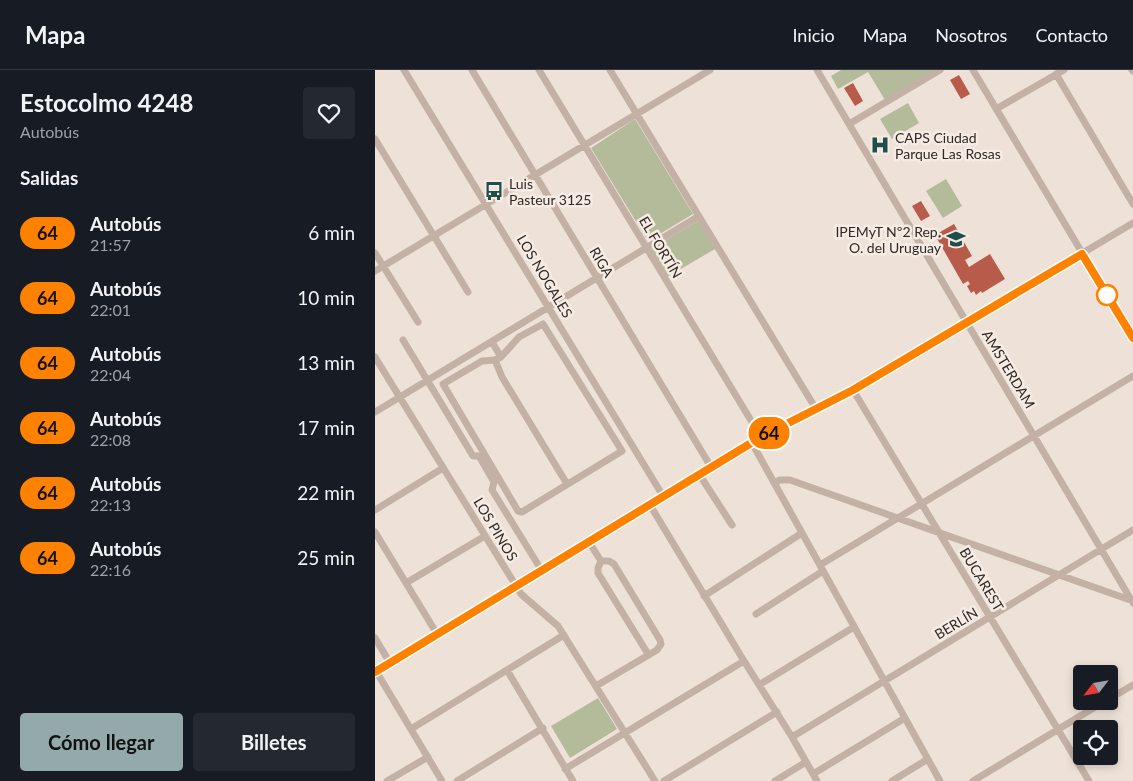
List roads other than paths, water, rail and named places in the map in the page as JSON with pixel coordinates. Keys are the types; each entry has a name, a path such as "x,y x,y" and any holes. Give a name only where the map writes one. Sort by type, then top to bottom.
{"street":[{"name":"LOS NOGALES","path":"404,70 663,496"},
{"name":"RIGA","path":"472,70 711,467"},
{"name":"EL FORTÍN","path":"539,70 761,437"},
{"path":"610,70 816,409"},
{"path":"375,271 710,70"},
{"name":"AMSTERDAM","path":"817,70 1132,601"},
{"path":"849,124 940,70"},
{"path":"973,70 1133,338"},
{"path":"997,109 1063,70"},
{"path":"1056,74 1133,204"},
{"path":"375,139 468,292"},
{"path":"375,412 699,216"},
{"path":"442,781 376,671 761,437 853,390 1133,223"},
{"path":"375,253 418,322"},
{"path":"543,324 622,449 621,454 567,484 520,512 443,384 482,361 498,358 519,337 543,324"},
{"path":"403,340 473,456 479,456 495,482 492,490 542,571"},
{"path":"492,342 502,376 567,484"},
{"name":"LOS PINOS","path":"375,357 516,586 526,599 554,620 655,781"},
{"path":"756,614 821,568 898,518 1133,376"},
{"name":"BUCAREST","path":"853,390 1089,781"},
{"path":"752,443 940,781"},
{"path":"375,510 443,468"},
{"path":"699,474 732,525"},
{"path":"775,484 780,480 790,480 1132,601"},
{"path":"650,505 703,596 777,712 815,778 905,718"},
{"name":"BERLÍN","path":"792,737 1133,530"},
{"path":"375,532 437,634"},
{"path":"703,596 802,533"},
{"path":"406,583 485,536"},
{"path":"589,542 601,561"},
{"path":"596,686 660,647 660,640 614,564 609,561 601,561"},
{"path":"601,561 598,573 648,654"},
{"path":"759,685 854,627"},
{"path":"411,728 564,635"},
{"path":"375,638 390,663"},
{"path":"565,769 744,661"},
{"path":"507,670 573,781"},
{"path":"1118,694 1133,685"},
{"path":"973,781 1090,710"},
{"path":"664,781 777,712"},
{"path":"457,781 543,728"},
{"path":"387,781 427,757"},
{"path":"892,781 928,759"},
{"path":"775,781 806,762"}],"place":[{"name":"CAPS Ciudad Parque Las Rosas","path":"880,145"},
{"name":"Luis Pasteur 3125","path":"494,191"},
{"name":"IPEMyT Nº2 Rep. O. del Uruguay","path":"956,239"}]}
